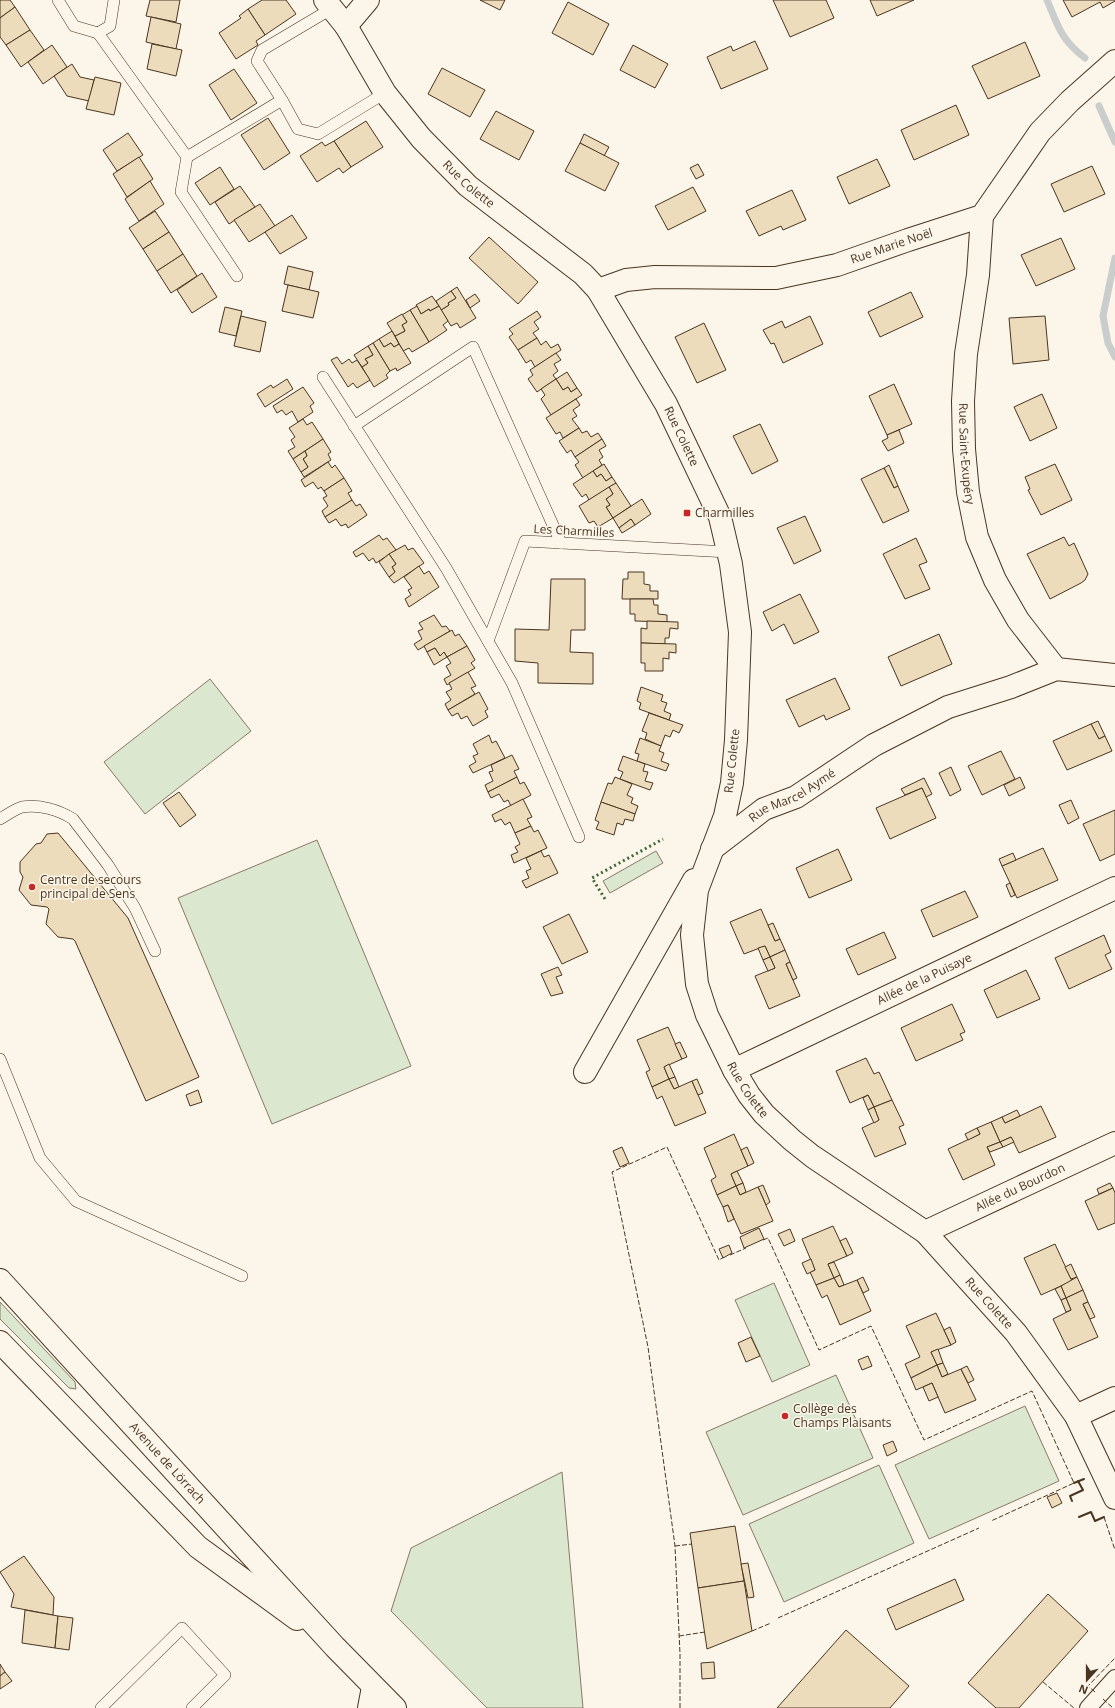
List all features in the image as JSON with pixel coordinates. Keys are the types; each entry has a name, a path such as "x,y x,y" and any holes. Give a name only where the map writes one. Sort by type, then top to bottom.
{"street":[{"path":"346,26 368,0"},
{"name":"Rue Colette","path":"328,4 346,26 385,93 421,138 468,186 583,274 598,290 666,404 720,517 728,552 740,632 736,740 732,783 726,810 697,890 692,935 697,984 706,1015 734,1070 749,1095 764,1114 792,1140 925,1232 1016,1333 1076,1416 1115,1498"},
{"path":"982,216 1040,132 1070,101 1108,66"},
{"name":"Rue Marie Noël","path":"598,290 626,280 655,277 776,278 837,266 908,240 982,216"},
{"name":"Rue Saint-Exupéry","path":"982,216 978,275 966,354 963,401 964,449 968,492 976,537 996,580 1018,620 1056,669"},
{"name":"Rue Marcel Aymé","path":"584,1072 712,848 764,809 796,797 874,745 948,707 1011,687 1056,669 1115,675"},
{"name":"Allée de la Puisaye","path":"734,1070 1115,888"},
{"name":"Allée du Bourdon","path":"925,1232 1115,1143"},
{"name":"Avenue de Lörrach","path":"0,1280 335,1647 394,1708"},
{"name":"Avenue de Lörrach","path":"0,1342 198,1547 335,1647"},
{"path":"1076,1416 1115,1398"},
{"path":"1088,1708 1115,1678"},
{"path":"369,1708 373,1687"}],"lane":[{"path":"58,0 74,26 98,33 187,157 181,192 238,276"},
{"path":"98,33 110,26 114,0"},
{"path":"328,4 262,50 257,61 282,100 298,129 318,134 385,93"},
{"path":"187,157 282,100"},
{"path":"354,426 473,347 561,543"},
{"path":"323,377 446,568 512,683 579,837"},
{"name":"Les Charmilles","path":"488,641 526,541 728,552"},
{"path":"0,819 21,808 46,808 67,815 73,819 108,864 135,908 155,951"},
{"path":"0,1059 40,1158 76,1201 242,1276"},
{"path":"101,1708 182,1628 225,1675 192,1708"}],"green space":[{"path":"210,679 251,731 145,814 104,762"},
{"path":"317,840 411,1066 272,1124 178,898"},
{"path":"656,851 663,863 610,893 603,881"},
{"path":"774,1283 810,1365 772,1382 735,1300"},
{"path":"0,1302 75,1382 76,1389 69,1388 0,1319"},
{"path":"836,1375 873,1458 743,1515 706,1432"},
{"path":"1025,1406 1059,1481 929,1539 895,1465"},
{"path":"879,1465 914,1543 784,1602 749,1524"},
{"path":"562,1472 583,1708 487,1708 391,1611 411,1548"}],"building":[{"path":"0,0 10,0 15,7 0,18"},
{"path":"150,0 180,0 176,22 146,16"},
{"path":"262,0 286,0 296,14 265,35 248,9"},
{"path":"480,0 505,0 500,10"},
{"path":"773,0 826,0 834,18 790,37"},
{"path":"870,0 914,0 877,16"},
{"path":"1063,0 1115,1 1103,8 1100,2 1072,17"},
{"path":"568,2 609,24 593,55 552,33"},
{"path":"15,7 30,30 6,45 0,37 0,18"},
{"path":"248,9 265,35 256,41 258,45 236,59 219,33 241,18 239,16"},
{"path":"151,17 181,24 176,49 146,42"},
{"path":"30,30 44,50 21,67 6,45"},
{"path":"755,41 768,69 721,89 707,57 731,46 733,51"},
{"path":"1025,42 1040,76 988,99 972,66"},
{"path":"152,44 182,50 176,76 147,69"},
{"path":"52,45 67,67 43,84 28,62"},
{"path":"633,45 668,64 655,88 620,70"},
{"path":"72,64 80,77 94,80 89,101 67,96 54,76"},
{"path":"442,68 485,90 470,117 428,94"},
{"path":"234,69 257,103 231,120 209,85"},
{"path":"95,77 121,83 114,115 86,109"},
{"path":"956,105 969,135 914,160 901,130"},
{"path":"496,111 534,131 519,160 480,139"},
{"path":"268,118 290,153 264,170 241,135"},
{"path":"366,121 383,147 351,167 334,141"},
{"path":"128,133 143,155 117,171 103,150"},
{"path":"584,134 609,147 604,156 580,143"},
{"path":"334,141 351,167 343,173 339,168 317,182 300,156 322,142 325,146"},
{"path":"580,143 619,163 605,191 565,171"},
{"path":"139,157 153,179 127,197 113,174"},
{"path":"877,159 890,186 849,204 837,177"},
{"path":"698,164 704,175 696,179 690,168"},
{"path":"1092,166 1105,194 1064,212 1051,184"},
{"path":"220,167 234,189 210,205 195,183"},
{"path":"150,181 164,204 139,221 125,199"},
{"path":"240,186 255,207 229,224 215,202"},
{"path":"693,187 706,211 668,230 655,206"},
{"path":"792,190 806,220 783,230 781,226 759,236 746,211"},
{"path":"260,204 275,226 249,242 234,220"},
{"path":"155,211 169,232 143,249 129,228"},
{"path":"292,215 307,238 280,254 265,232"},
{"path":"169,232 183,254 157,271 143,249"},
{"path":"489,237 538,282 518,304 469,258"},
{"path":"1061,238 1075,269 1036,286 1021,255"},
{"path":"183,254 197,276 171,293 157,271"},
{"path":"288,266 313,272 309,290 284,284"},
{"path":"202,273 217,297 192,313 177,290"},
{"path":"288,285 319,292 313,318 282,311"},
{"path":"457,287 476,318 460,328 457,323 451,326 441,310 456,298 451,291"},
{"path":"451,291 456,298 441,310 436,301"},
{"path":"911,292 923,317 880,337 868,312"},
{"path":"475,294 480,301 470,308 466,300"},
{"path":"432,296 439,306 430,311 429,309 421,314 416,305"},
{"path":"417,306 421,314 429,309 430,311 439,306 448,321 443,325 447,330 429,342 410,310"},
{"path":"225,307 242,311 236,336 219,332"},
{"path":"410,310 429,342 412,352 409,348 403,351 395,336 405,331 402,325 407,322 402,315"},
{"path":"537,311 541,317 534,322 539,329 533,333 537,338 518,350 509,337 513,334 509,329"},
{"path":"402,314 407,322 402,325 405,331 395,336 387,323"},
{"path":"241,316 266,322 260,352 234,346"},
{"path":"810,316 823,344 783,363 774,343 771,344 763,330 782,321 785,328"},
{"path":"1045,316 1049,360 1013,364 1009,318"},
{"path":"704,323 726,370 697,383 675,337"},
{"path":"392,331 399,344 394,347 391,343 384,347 379,339"},
{"path":"537,338 541,345 546,341 551,348 558,344 561,350 535,367 531,360 526,363 518,350"},
{"path":"379,339 384,347 391,343 394,347 399,344 411,363 397,371 396,368 390,371 373,343"},
{"path":"373,343 390,371 386,375 388,378 374,387 362,367 368,363 365,359 373,355 368,346"},
{"path":"368,346 373,355 365,359 368,363 362,367 354,355"},
{"path":"556,353 561,360 554,364 558,371 553,375 556,379 537,392 528,379 533,375 530,370"},
{"path":"337,357 342,364 349,359 352,363 357,360 370,380 357,388 353,383 348,387 331,360"},
{"path":"567,372 577,388 571,392 568,387 563,390 556,379"},
{"path":"287,379 293,389 265,407 257,394 271,385 273,388"},
{"path":"556,379 563,390 568,387 571,392 577,388 582,395 551,415 541,399 545,395 541,389"},
{"path":"894,384 912,424 887,435 869,396"},
{"path":"303,387 314,403 310,406 313,412 298,422 292,411 286,415 282,410 277,413 273,406"},
{"path":"1042,394 1057,428 1030,441 1014,407"},
{"path":"576,399 580,405 573,410 577,416 572,419 579,428 563,438 560,432 556,434 546,418"},
{"path":"303,419 307,425 312,422 323,439 293,459 288,451 295,447 291,440 295,437 289,428"},
{"path":"760,424 778,461 752,474 733,436"},
{"path":"579,428 582,433 587,431 591,437 598,433 602,439 575,457 571,450 567,453 559,441"},
{"path":"899,430 904,443 888,451 882,441 888,438 887,435"},
{"path":"323,439 331,452 328,454 331,460 304,477 301,472 308,467 303,459 307,456 305,451"},
{"path":"602,439 606,446 599,450 603,457 599,460 602,465 583,478 575,465 579,462 575,457"},
{"path":"305,451 307,456 303,459 308,467 301,472 293,459"},
{"path":"328,462 332,468 335,465 344,478 324,491 321,487 318,489 313,482 305,487 301,480"},
{"path":"604,464 612,477 606,481 601,474 597,477 593,471"},
{"path":"1055,464 1072,500 1041,515 1028,490 1030,489 1025,477"},
{"path":"889,465 898,486 894,488 884,468"},
{"path":"884,468 894,488 898,486 909,511 883,523 861,479"},
{"path":"593,471 597,477 601,474 606,481 612,477 616,483 589,500 586,494 582,497 573,484"},
{"path":"344,478 352,491 348,493 352,500 325,517 322,511 328,506 323,498 327,496 324,491"},
{"path":"616,483 631,506 613,518 606,507 610,505 606,499 613,494 609,487"},
{"path":"609,487 613,494 606,499 610,505 606,507 613,518 598,527 594,521 589,523 579,506"},
{"path":"642,499 651,514 635,525 631,519 619,528 613,518"},
{"path":"352,500 356,506 360,504 367,515 348,528 346,524 341,526 336,519 329,523 325,517"},
{"path":"805,516 821,551 794,564 777,528"},
{"path":"631,519 635,525 622,533 619,528"},
{"path":"379,535 383,540 387,538 396,550 376,563 373,558 369,561 363,553 356,557 353,552"},
{"path":"1064,537 1069,546 1074,543 1088,574 1085,580 1081,583 1050,599 1027,554"},
{"path":"916,538 927,562 919,565 930,589 905,599 883,554"},
{"path":"405,545 408,550 413,548 424,563 394,583 389,577 395,572 392,567 396,564 389,554"},
{"path":"389,554 396,564 392,567 395,572 389,577 379,562"},
{"path":"419,566 424,574 429,571 439,587 409,607 405,599 411,595 408,590 412,588 404,577"},
{"path":"628,572 644,572 644,584 650,585 650,591 658,591 658,599 622,599 623,579 628,579"},
{"path":"551,579 585,579 585,630 571,630 570,652 593,653 593,684 538,683 538,663 515,661 515,629 549,630"},
{"path":"800,594 819,632 794,644 784,624 772,631 763,612"},
{"path":"630,599 653,599 654,605 658,605 658,614 667,615 667,622 635,621 635,614 630,614"},
{"path":"434,615 442,627 446,626 450,631 418,650 414,644 422,639 418,631 423,629 419,623"},
{"path":"647,621 678,622 678,629 670,628 669,638 665,638 665,644 641,643 641,628 647,629"},
{"path":"452,630 455,636 459,634 467,646 447,657 444,652 440,656 435,648 427,652 424,646"},
{"path":"939,634 952,664 901,686 888,657"},
{"path":"641,643 676,644 676,653 669,652 669,659 663,658 663,671 645,671 645,663 641,663"},
{"path":"467,646 475,660 471,663 475,668 447,685 444,679 451,675 446,666 451,663 447,657"},
{"path":"435,648 440,656 444,652 447,657 434,665 427,652"},
{"path":"468,672 476,686 471,688 475,694 448,710 445,704 451,700 446,692 452,689 449,683"},
{"path":"835,678 850,709 826,720 824,715 799,727 786,700"},
{"path":"641,687 663,695 661,701 667,703 664,711 671,714 669,720 639,709 641,703 637,701"},
{"path":"479,692 488,709 485,711 488,717 473,726 467,716 461,719 458,713 452,716 448,710"},
{"path":"649,713 683,725 679,733 673,730 670,737 665,735 661,746 645,739 647,733 642,731"},
{"path":"1098,721 1105,736 1099,739 1091,724"},
{"path":"1091,724 1099,739 1105,736 1112,751 1067,770 1053,741"},
{"path":"489,735 492,743 496,741 505,758 473,773 469,766 476,762 473,756 478,754 473,744"},
{"path":"640,738 661,746 659,751 664,753 661,761 669,764 666,771 637,761 639,754 635,753"},
{"path":"1001,751 1015,779 982,795 968,766"},
{"path":"512,755 519,769 514,771 517,777 488,792 485,785 493,781 489,772 493,771 491,765"},
{"path":"623,756 645,764 643,771 648,772 645,781 653,783 650,790 620,779 623,772 618,770"},
{"path":"951,767 961,790 950,796 939,773"},
{"path":"517,777 520,784 524,782 531,795 511,806 508,800 504,802 499,794 491,798 488,792"},
{"path":"615,777 632,784 627,795 633,798 631,803 638,806 635,814 601,802 608,783 612,784"},
{"path":"1020,777 1025,788 1009,796 1004,785"},
{"path":"924,778 932,794 926,797 922,788 905,795 901,789"},
{"path":"922,788 936,818 890,839 876,808"},
{"path":"179,792 196,815 180,827 163,803"},
{"path":"523,799 532,817 527,819 531,826 515,833 510,822 505,825 501,819 495,822 492,815"},
{"path":"1071,800 1079,818 1068,824 1059,805"},
{"path":"601,802 635,814 633,821 625,819 623,825 617,823 614,835 596,829 599,822 595,820"},
{"path":"1115,810 1115,854 1100,861 1083,824"},
{"path":"531,826 534,832 538,830 547,848 514,863 511,855 518,852 515,847 520,844 515,833"},
{"path":"58,833 128,918 199,1077 146,1101 75,941 73,939 58,937 46,924 49,909 47,907 31,905 19,890 23,877 20,872 20,862 36,844 41,843 47,834"},
{"path":"1043,848 1058,880 1017,898 1002,866"},
{"path":"838,849 852,880 809,898 796,868"},
{"path":"541,851 544,857 549,855 558,873 526,888 522,881 529,878 526,871 531,869 526,858"},
{"path":"1013,853 1016,860 1002,866 999,859"},
{"path":"1010,883 1015,895 1011,897 1006,885"},
{"path":"965,891 978,917 933,937 921,910"},
{"path":"761,909 775,941 780,939 785,950 770,957 765,946 744,954 730,922"},
{"path":"569,914 588,952 562,964 543,927"},
{"path":"773,923 780,939 775,941 768,925"},
{"path":"884,932 896,958 858,975 846,949"},
{"path":"1104,935 1111,952 1105,955 1112,969 1069,989 1055,958"},
{"path":"765,946 770,957 763,960 758,948"},
{"path":"785,950 790,962 786,964 800,996 769,1009 755,976 775,968 770,957"},
{"path":"770,957 775,968 768,971 763,960"},
{"path":"790,962 797,978 793,980 786,964"},
{"path":"558,967 562,975 556,977 563,993 551,996 541,974"},
{"path":"1026,970 1040,999 997,1018 984,990"},
{"path":"952,1004 965,1032 960,1034 963,1040 916,1061 901,1028"},
{"path":"668,1027 682,1059 664,1067 669,1079 652,1087 646,1072 650,1070 637,1040"},
{"path":"680,1042 687,1057 682,1059 675,1044"},
{"path":"866,1058 874,1074 879,1072 892,1100 874,1107 868,1095 850,1103 836,1071"},
{"path":"669,1064 675,1077 669,1079 664,1067"},
{"path":"675,1077 679,1087 674,1089 669,1079"},
{"path":"669,1079 674,1089 692,1081 706,1113 675,1126 662,1096 657,1099 652,1087"},
{"path":"697,1079 703,1093 698,1095 692,1081"},
{"path":"198,1090 202,1102 190,1106 186,1095"},
{"path":"868,1095 874,1107 868,1110 863,1098"},
{"path":"892,1100 904,1125 899,1127 906,1144 875,1157 862,1128 879,1120 874,1107"},
{"path":"1041,1106 1056,1137 1019,1153 1011,1137 1000,1142 991,1122 1002,1117 1005,1123"},
{"path":"874,1107 879,1120 874,1123 868,1110"},
{"path":"1017,1110 1020,1116 1005,1123 1002,1117"},
{"path":"991,1122 1000,1142 987,1147 995,1165 963,1180 948,1149 980,1134 977,1128"},
{"path":"977,1128 980,1134 968,1140 965,1134"},
{"path":"734,1134 748,1166 731,1174 736,1186 717,1195 711,1180 716,1177 704,1148"},
{"path":"1011,1137 1014,1142 1003,1147 1000,1142"},
{"path":"1000,1142 1003,1147 990,1152 987,1147"},
{"path":"622,1147 629,1163 620,1167 613,1151"},
{"path":"747,1147 754,1163 748,1166 741,1150"},
{"path":"737,1171 743,1183 736,1186 731,1174"},
{"path":"743,1183 746,1192 740,1195 736,1186"},
{"path":"1110,1183 1113,1188 1099,1194 1097,1189"},
{"path":"763,1185 770,1202 766,1205 758,1187"},
{"path":"736,1186 740,1195 758,1187 773,1221 741,1234 728,1205 723,1207 717,1195"},
{"path":"1113,1188 1115,1193 1115,1223 1098,1230 1085,1201"},
{"path":"728,1205 734,1219 728,1222 723,1207"},
{"path":"833,1226 847,1256 828,1264 834,1278 816,1285 810,1272 815,1270 802,1239"},
{"path":"759,1228 764,1239 744,1248 740,1237"},
{"path":"790,1229 795,1241 784,1246 778,1234"},
{"path":"846,1238 853,1253 847,1256 840,1241"},
{"path":"1055,1244 1072,1281 1041,1295 1024,1258"},
{"path":"729,1245 732,1253 723,1258 719,1249"},
{"path":"811,1259 815,1270 807,1274 802,1263"},
{"path":"834,1262 840,1275 834,1278 828,1264"},
{"path":"1071,1264 1077,1277 1071,1279 1065,1267"},
{"path":"840,1275 844,1285 839,1287 834,1278"},
{"path":"863,1277 869,1290 863,1293 857,1280"},
{"path":"1077,1277 1083,1290 1066,1298 1061,1286"},
{"path":"834,1278 839,1287 857,1280 871,1311 840,1325 827,1295 822,1298 816,1285"},
{"path":"1061,1286 1066,1298 1061,1300 1055,1289"},
{"path":"1083,1290 1088,1302 1083,1304 1098,1337 1068,1350 1053,1319 1071,1310 1066,1298"},
{"path":"1066,1298 1071,1310 1066,1312 1061,1300"},
{"path":"1088,1302 1095,1317 1090,1319 1083,1304"},
{"path":"936,1313 951,1345 931,1352 937,1365 911,1378 905,1364 920,1357 906,1326"},
{"path":"950,1327 956,1342 951,1345 944,1330"},
{"path":"751,1337 760,1356 746,1362 738,1343"},
{"path":"938,1349 943,1363 937,1365 931,1352"},
{"path":"868,1356 872,1366 862,1370 858,1360"},
{"path":"943,1363 948,1374 942,1377 937,1365"},
{"path":"937,1365 942,1377 961,1369 976,1400 945,1413 932,1383 916,1390 911,1378"},
{"path":"967,1366 974,1380 968,1383 961,1369"},
{"path":"932,1383 938,1397 929,1401 923,1387"},
{"path":"893,1441 897,1451 887,1456 883,1445"},
{"path":"1057,1493 1062,1503 1052,1508 1047,1497"},
{"path":"735,1526 744,1581 698,1588 690,1533"},
{"path":"24,1556 54,1597 53,1615 11,1607 14,1594 0,1572"},
{"path":"748,1563 754,1597 748,1598 741,1564"},
{"path":"955,1579 964,1600 896,1630 887,1609"},
{"path":"744,1581 752,1631 707,1649 698,1588"},
{"path":"1048,1594 1088,1631 1019,1708 996,1708 968,1683"},
{"path":"25,1610 58,1616 55,1648 22,1643"},
{"path":"58,1616 73,1618 69,1650 55,1648"},
{"path":"846,1630 909,1686 890,1708 777,1708"},
{"path":"714,1662 715,1678 702,1679 701,1663"},
{"path":"0,1664 5,1672 0,1676"},
{"path":"5,1672 12,1681 0,1689 0,1676"}],"waterway":[{"path":"1047,0 1065,39 1085,58"},
{"path":"1099,106 1115,142"},
{"path":"1115,258 1103,316 1108,343 1115,357"}],"hedge":[{"path":"605,899 592,878 663,839"}],"fence":[{"path":"680,1708 680,1654 675,1546 648,1347 612,1172 667,1147 719,1260 724,1257"},
{"path":"763,1240 768,1238 819,1350 871,1326 924,1440 1032,1391 1074,1483 991,1521"},
{"path":"730,1255 746,1248"},
{"path":"1104,1517 1115,1550"},
{"path":"778,1618 979,1528"},
{"path":"675,1546 692,1544"},
{"path":"752,1631 771,1623"},
{"path":"679,1636 705,1632"},
{"path":"1095,1692 1088,1686 1115,1658"},
{"path":"1043,1682 1074,1708"},
{"path":"1103,1699 1113,1708"}],"wall":[{"path":"1074,1483 1084,1479"},
{"path":"1072,1501 1070,1496 1083,1490 1078,1481"},
{"path":"1079,1517 1091,1512 1095,1521 1104,1517"}],"place":[{"name":"Charmilles","path":"687,513"},
{"name":"Centre de secours principal de Sens","path":"32,887"},
{"name":"Collège des Champs Plaisants","path":"785,1416"}]}
